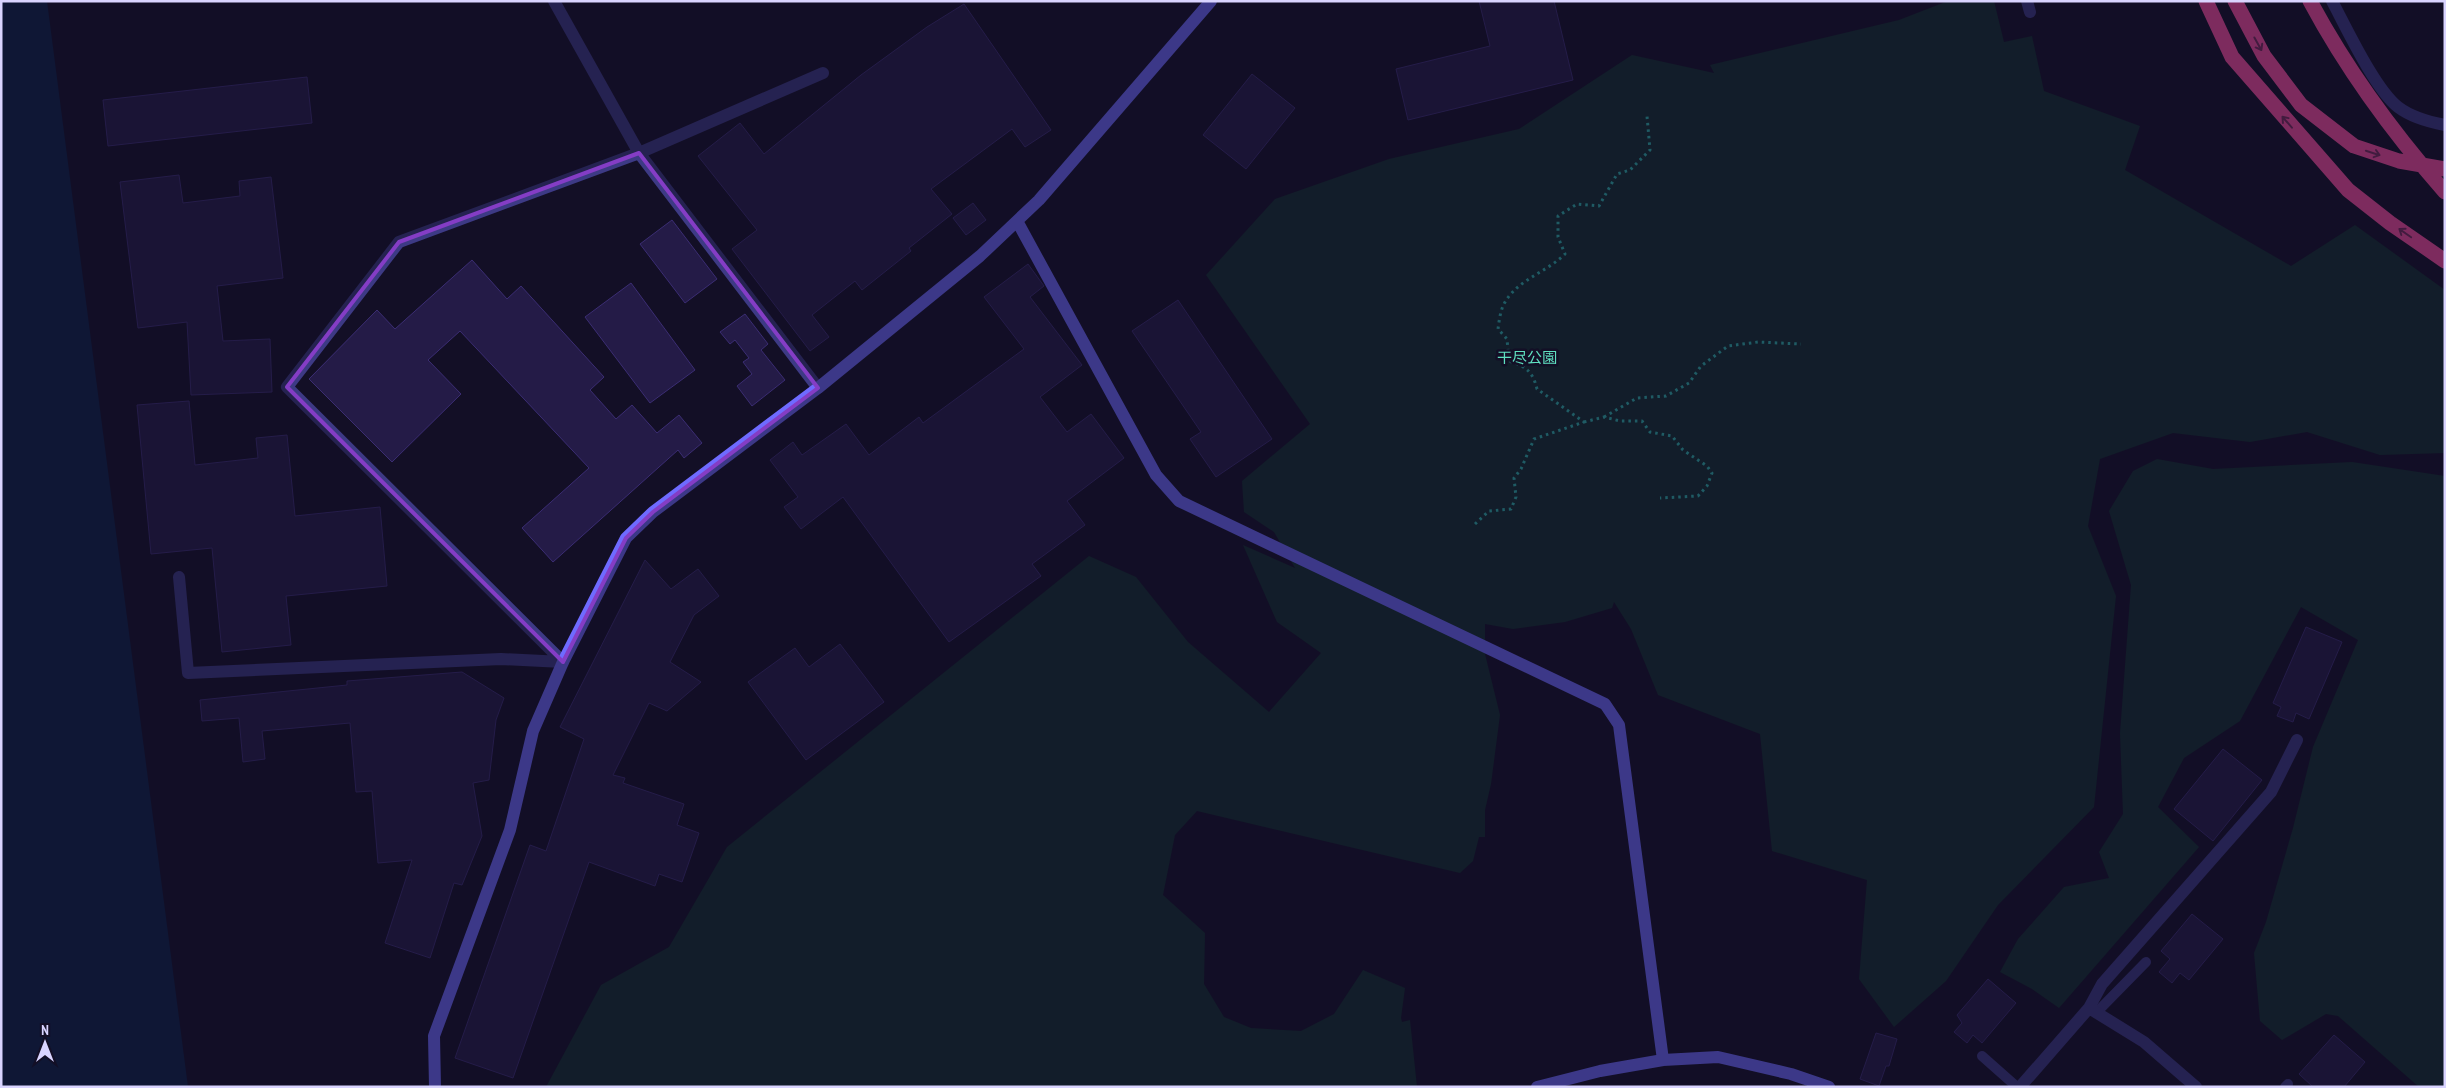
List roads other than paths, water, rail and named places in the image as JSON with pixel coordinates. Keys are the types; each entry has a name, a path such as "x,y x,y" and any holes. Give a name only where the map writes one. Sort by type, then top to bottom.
{"highway":[{"path":"2206,1 2232,57 2348,190 2390,223 2445,261"},
{"path":"2235,1 2264,56 2300,105 2354,146 2399,161 2445,169"},
{"path":"2310,1 2355,78 2390,126 2445,192"}],"street":[{"path":"554,1 639,153 818,388"},
{"path":"436,1087 434,1036 510,830 533,731 563,662 626,538 653,512 818,388 980,256 1017,221 1088,146 1211,1"},
{"path":"2332,1 2373,76 2398,107 2428,122 2445,125"},
{"path":"563,662 287,387 399,242 639,153 824,72"},
{"path":"1017,221 1156,475 1179,501 1604,704 1619,725 1663,1060"},
{"path":"179,577 188,673 500,659 563,662"},
{"path":"2018,1087 2092,1011 2102,984 2271,792 2297,740"},
{"path":"2092,1011 2144,1042 2196,1087"},
{"path":"1537,1087 1600,1071 1663,1060 1718,1057 1791,1074 1829,1087"}],"lane":[{"path":"2092,1011 2146,962"},
{"path":"1982,1056 2018,1087"}],"water":[{"path":"1,1 47,1 188,1087 1,1087"}],"park label":[{"name":"干尽公園","path":"1527,358"}]}
